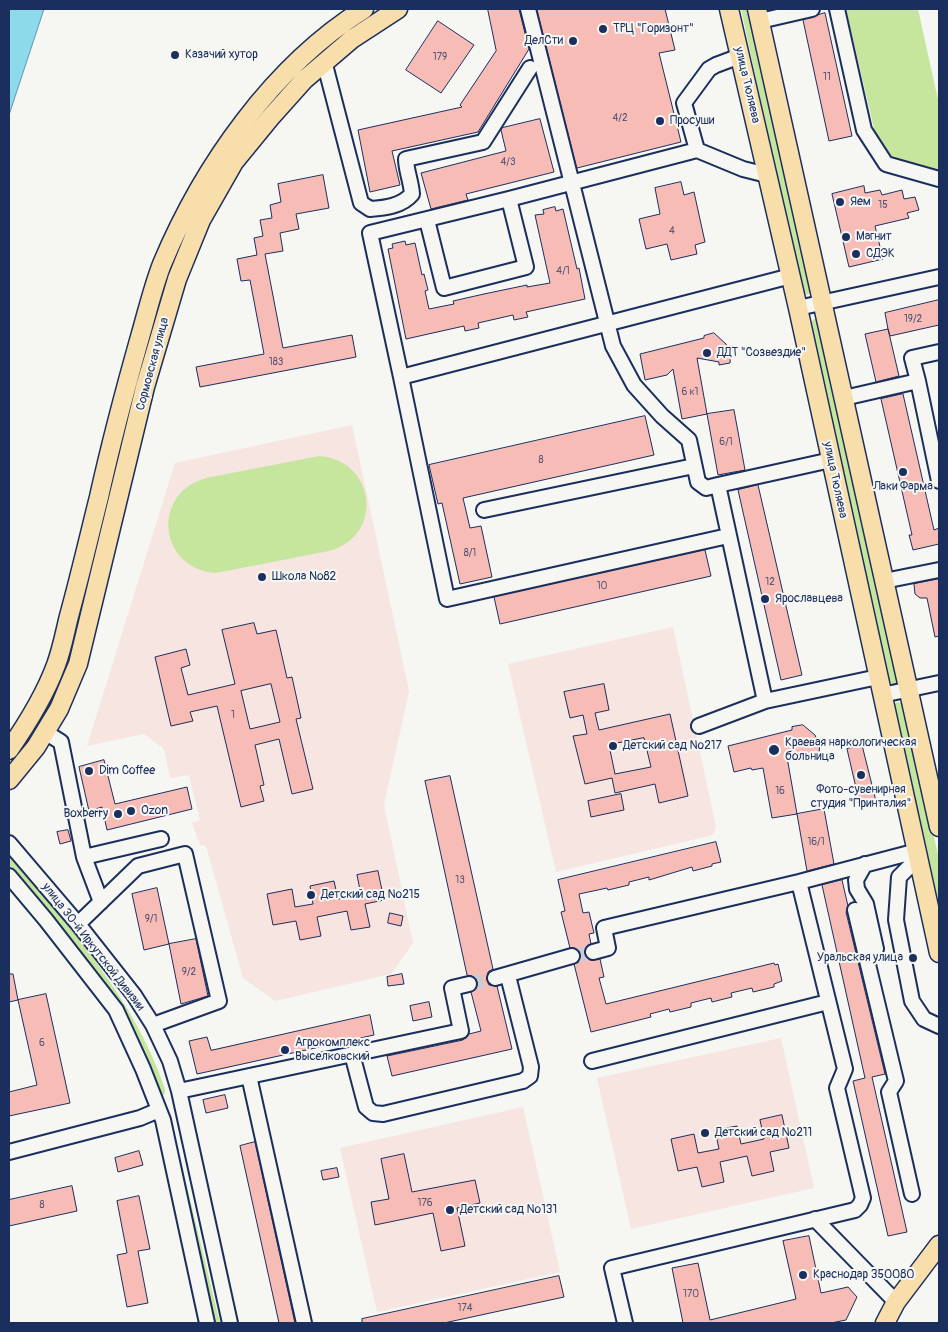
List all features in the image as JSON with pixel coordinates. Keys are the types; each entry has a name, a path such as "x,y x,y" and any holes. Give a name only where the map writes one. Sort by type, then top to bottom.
{"main road":[{"name":"Сормовская улица","path":"9,750 40,698 56,665 84,563 116,420 147,313 165,260 187,214 218,158 252,110 277,82 312,49 346,20 364,9"},
{"name":"Сормовская улица","path":"9,780 31,753 59,709 78,664 162,324 200,220 234,162 304,80 352,39 398,9"},
{"name":"улица Тюляева","path":"729,9 791,276 939,953"},
{"path":"759,15 884,581 909,690 934,782 939,827"},
{"path":"165,260 182,267"},
{"path":"884,1323 896,1302 939,1245"}],"street":[{"path":"528,9 613,346 634,384 662,416 689,440 698,482 706,488 831,460"},
{"path":"759,15 812,9"},
{"path":"838,9 864,130 886,164 939,179"},
{"path":"697,150 684,103 709,69 740,56"},
{"path":"324,61 361,202 370,209 406,201 412,194 406,159 483,142 530,68"},
{"path":"728,536 447,598 370,233 697,150 743,169 767,176"},
{"path":"427,220 444,288 526,267 509,199"},
{"path":"401,377 791,276"},
{"path":"798,308 939,277"},
{"path":"939,352 912,358 939,481"},
{"path":"844,398 918,381"},
{"path":"484,510 694,466"},
{"path":"718,485 765,701"},
{"path":"884,581 939,570"},
{"path":"699,726 765,701 878,677"},
{"path":"882,695 939,683"},
{"path":"45,732 61,742 84,856 101,902"},
{"path":"84,856 161,839"},
{"name":"улица 30-й Иркутской Дивизии","path":"9,843 78,924 134,995 153,1024 170,1061 180,1091 230,1323"},
{"path":"78,924 138,866 185,854 219,1001 153,1024"},
{"path":"593,952 608,948 604,928 799,882 865,864 918,855"},
{"path":"918,855 899,877 896,920 912,1001 924,1018 939,1026"},
{"path":"865,864 856,880 857,888 866,904 876,949 865,952"},
{"name":"улица 30-й Иркутской Дивизии","path":"9,876 116,1010 143,1069 161,1115 207,1323"},
{"path":"625,1323 612,1268 855,1210 863,1198 837,1088 844,1069 799,882"},
{"path":"855,910 896,1081 889,1092 912,1194"},
{"path":"352,1054 366,1107 373,1113 383,1114 523,1081 530,1076 530,1067 502,977 572,956"},
{"path":"180,1091 461,1031 452,988 469,984"},
{"path":"592,1061 828,1002"},
{"path":"249,1076 304,1323"},
{"path":"9,1152 140,1118 161,1115 185,1115"},
{"path":"815,1220 896,1302"}],"shaded area":[{"name":"Школа №82","path":"352,425 409,691 384,805 413,943 391,974 275,1001 243,978 206,846 200,845 192,823 200,820 189,775 170,778 164,749 144,734 87,746 175,463"},
{"name":"Детский сад №217","path":"673,627 716,827 713,835 556,872 508,664"},
{"name":"Детский сад №211","path":"781,1038 814,1188 631,1229 597,1078"},
{"name":"Детский сад №131","path":"523,1107 560,1272 377,1312 340,1148"}],"green space":[{"path":"741,9 749,9 810,287 810,292 807,295 801,288"},
{"path":"846,9 918,9 939,104 939,171 890,158 876,137"},
{"path":"814,319 818,319 898,680 893,685 888,679 810,324"},
{"path":"319,456 338,461 352,470 362,484 366,499 365,515 359,530 347,543 329,551 216,573 197,568 183,559 173,545 169,530 170,514 176,499 188,487 206,478"},
{"path":"897,702 902,703 905,707 939,859 939,904 895,709"},
{"path":"9,855 77,937 118,994 152,1056 165,1089 163,1095 160,1093 151,1066 117,1003 50,914 9,865"},
{"path":"177,1145 220,1323 212,1323 173,1147"}],"water":[{"path":"9,9 44,9 9,115"}],"building":[{"path":"488,9 519,9 529,49 478,132 392,151 400,185 370,192 358,130 462,107 460,105 496,51"},
{"path":"537,9 665,9 675,50 659,53 681,142 577,168"},
{"path":"825,13 852,136 829,141 803,20"},
{"path":"438,21 474,45 441,93 406,70"},
{"path":"540,119 554,172 466,194 468,200 431,209 421,173 506,151 502,128"},
{"path":"323,175 329,208 296,214 299,229 280,233 283,251 265,254 283,348 352,335 356,357 200,387 196,367 264,354 250,280 241,281 237,259 257,255 254,238 263,236 260,220 272,218 270,205 281,202 278,184"},
{"path":"681,182 684,195 694,192 705,242 695,245 697,254 671,260 667,244 646,249 639,219 660,214 655,188"},
{"path":"864,186 865,193 880,190 882,195 902,190 904,199 915,197 919,210 907,213 909,218 875,226 883,259 849,267 832,194"},
{"path":"555,207 556,211 563,209 577,269 579,268 585,299 526,312 528,317 514,320 513,315 478,323 479,328 465,331 464,326 406,339 388,249 393,248 392,244 405,241 406,245 415,243 422,275 424,274 428,290 425,291 429,309 454,304 453,301 484,294 527,285 527,287 550,283 535,215 544,214 543,210"},
{"path":"939,300 939,325 890,336 885,313"},
{"path":"888,329 899,376 876,382 865,334"},
{"path":"714,333 731,349 730,363 719,365 719,362 697,358 707,414 682,419 673,369 667,375 645,380 640,354 704,338 704,336"},
{"path":"903,394 934,530 939,528 939,544 913,550 909,535 912,535 881,399"},
{"path":"734,410 745,470 718,475 707,414"},
{"path":"645,416 654,455 463,498 470,528 481,526 492,577 460,584 442,503 438,504 429,465"},
{"path":"758,485 802,675 781,680 738,490"},
{"path":"705,550 711,576 500,624 494,597"},
{"path":"939,579 939,636 935,637 927,598 920,598 915,594 914,584"},
{"path":"254,623 257,634 276,630 287,678 292,677 301,718 296,719 313,789 292,794 279,739 255,745 264,785 260,786 264,801 241,807 217,706 190,712 193,721 171,726 155,657 186,649 190,665 181,668 188,695 235,684 222,630","holes":["271,684 280,722 250,729 241,691"]},
{"path":"604,684 609,710 595,713 599,730 670,714 688,796 659,803 655,784 615,793 612,778 585,784 573,736 587,734 583,715 570,718 564,692","holes":["644,738 651,767 615,774 609,745"]},
{"path":"803,725 820,741 819,755 808,757 807,753 787,757 797,814 772,818 763,768 752,770 751,768 734,772 728,746 792,730 792,727"},
{"name":"Фото-сувенирная студия \"Принталия\"","path":"862,745 876,801 860,805 847,749"},
{"path":"104,760 115,804 187,787 192,809 107,830 102,807 89,811 79,767"},
{"path":"450,776 493,969 488,972 487,980 489,985 497,986 512,1049 392,1076 387,1056 463,1040 469,1034 481,1031 471,992 477,987 477,982 472,976 467,975 425,781"},
{"path":"621,794 624,810 591,817 588,801"},
{"path":"824,809 834,864 807,871 797,814"},
{"path":"68,830 71,841 60,844 57,832"},
{"path":"716,842 721,862 712,864 712,866 693,871 692,867 649,880 649,877 629,882 629,885 579,894 583,913 589,912 594,933 589,934 591,944 587,946 584,954 590,960 600,959 604,977 599,978 606,1004 774,963 775,965 778,964 782,981 774,984 774,987 753,992 752,988 731,993 732,997 712,1002 711,998 691,1003 691,1007 670,1012 669,1009 650,1014 651,1017 591,1032 574,964 579,962 580,954 578,949 570,948 561,912 565,911 558,880"},
{"path":"378,871 384,900 365,904 370,927 351,930 347,911 317,917 321,936 300,940 296,921 273,925 267,894 292,889 295,907 313,904 310,886 334,881 338,899 361,895 357,875"},
{"path":"842,880 848,906 846,912 885,1074 872,1077 907,1232 888,1236 853,1081 865,1078 822,885"},
{"path":"157,888 169,944 144,950 132,894"},
{"path":"390,913 403,916 401,926 388,923"},
{"path":"196,939 208,996 181,1004 169,944"},
{"path":"9,974 13,974 18,1000 9,1002"},
{"path":"402,974 404,984 388,986 387,977"},
{"path":"46,994 70,1103 9,1116 9,1092 37,1085 18,1000"},
{"path":"429,1002 432,1017 413,1021 410,1006"},
{"path":"370,1015 374,1035 197,1074 189,1041 207,1037 211,1050"},
{"path":"225,1095 228,1108 206,1113 203,1100"},
{"path":"782,1115 789,1148 770,1152 774,1171 752,1176 747,1156 720,1162 724,1182 702,1187 697,1167 678,1171 671,1139 694,1134 698,1153 719,1149 715,1130 737,1126 741,1144 764,1139 760,1120"},
{"path":"255,1142 295,1323 279,1323 240,1146"},
{"path":"139,1151 143,1165 118,1172 115,1158"},
{"path":"404,1154 412,1192 475,1180 480,1203 457,1208 465,1246 441,1251 433,1213 375,1225 371,1202 389,1199 381,1159"},
{"path":"337,1168 339,1177 323,1180 321,1171"},
{"path":"72,1186 77,1211 9,1226 9,1200"},
{"path":"139,1196 150,1249 138,1251 148,1303 127,1307 117,1255 127,1253 117,1201"},
{"path":"809,1236 821,1293 848,1287 857,1297 846,1320 831,1323 683,1323 672,1268 698,1263 710,1320 796,1299 783,1241"},
{"path":"559,1276 564,1297 444,1323 362,1323 362,1319"}],"tunnel":[{"path":"572,956 593,952"},
{"path":"469,984 495,978"}],"place":[{"name":"ТРЦ \"Горизонт\"","path":"603,29"},
{"name":"ДелСти","path":"573,41"},
{"name":"Казачий хутор","path":"175,55"},
{"name":"Просуши","path":"660,121"},
{"name":"Яем","path":"840,202"},
{"name":"Магнит","path":"846,237"},
{"name":"СДЭК","path":"856,254"},
{"name":"ДДТ \"Созвездие\"","path":"707,353"},
{"name":"Лаки Фарма","path":"903,472"},
{"name":"Школа №82","path":"262,577"},
{"name":"Ярославцева","path":"765,599"},
{"name":"Детский сад №217","path":"613,746"},
{"name":"Краевая наркологическая больница","path":"774,750"},
{"name":"Dim Coffee","path":"89,771"},
{"name":"Фото-сувенирная студия \"Принталия\"","path":"861,775"},
{"name":"Ozon","path":"131,811"},
{"name":"Boxberry","path":"118,814"},
{"name":"Детский сад №215","path":"311,895"},
{"name":"Уральская улица","path":"913,958"},
{"name":"Агрокомплекс Выселковский","path":"285,1050"},
{"name":"Детский сад №211","path":"705,1133"},
{"name":"Детский сад №131","path":"450,1210"},
{"name":"Краснодар 350080","path":"803,1275"}]}
